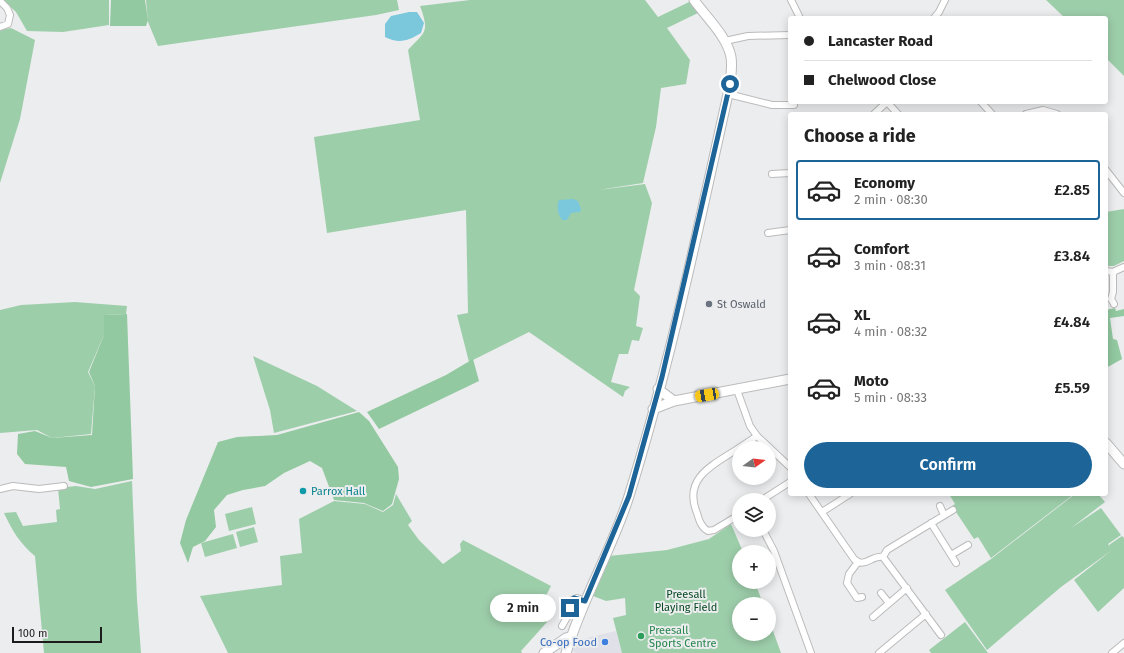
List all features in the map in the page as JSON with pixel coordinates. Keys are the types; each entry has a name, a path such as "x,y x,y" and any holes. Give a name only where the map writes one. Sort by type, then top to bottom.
{"main road":[{"path":"566,653 585,601 625,508 654,406 732,74 731,62 725,41 694,0"},
{"path":"654,406 788,379"},
{"path":"658,389 674,401"},
{"path":"1108,445 1124,464"},
{"path":"549,652 566,638 571,637"}],"street":[{"path":"791,0 799,16"},
{"path":"936,16 940,12 945,0"},
{"path":"0,1 7,8 10,15 8,24 0,27"},
{"path":"725,41 748,36 788,35"},
{"path":"728,94 772,105 794,105"},
{"path":"876,112 885,104"},
{"path":"889,104 896,112"},
{"path":"983,104 990,112"},
{"path":"1034,112 1043,110 1050,112"},
{"path":"772,174 788,173"},
{"path":"1108,173 1124,193"},
{"path":"768,233 788,230"},
{"path":"1110,301 1113,292 1109,271 1124,267"},
{"path":"737,390 744,413 750,426 757,436 788,465"},
{"path":"750,441 757,436"},
{"path":"732,453 704,471 698,478 693,496 694,507 702,525 708,531 714,530 732,519"},
{"path":"773,493 788,483"},
{"path":"0,489 13,486 39,489 64,486"},
{"path":"810,496 858,562 862,564 876,557 883,557"},
{"path":"822,512 847,496"},
{"path":"940,506 944,515"},
{"path":"883,557 887,550 953,510"},
{"path":"931,523 956,563"},
{"path":"767,537 774,551 811,653"},
{"path":"951,555 968,545"},
{"path":"883,557 941,635"},
{"path":"858,562 849,574 848,583 857,598 862,597"},
{"path":"873,617 907,588"},
{"path":"881,593 889,603"},
{"path":"562,626 569,614 572,600 577,598 585,601"},
{"path":"879,653 926,614"},
{"path":"1112,653 1124,643"}],"shaded area":[{"path":"616,631 622,653 577,653 571,651 573,641"}],"green space":[{"path":"3,0 109,0 109,25 63,32 27,31 16,12"},
{"path":"111,0 145,0 148,20 146,26 110,26"},
{"path":"146,0 397,0 399,10 376,15 158,46 148,22"},
{"path":"470,0 645,0 658,17 689,2 698,13 667,28 690,60 686,84 661,88 656,127 643,183 598,190 645,184 652,203 634,290 640,296 636,326 643,328 639,341 632,340 628,354 619,354 611,382 630,387 625,391 623,397 529,332 469,362 457,315 468,313 466,210 327,233 314,137 420,120 408,50 424,31 425,22 420,6"},
{"path":"1046,0 1124,0 1124,76 1108,60 1108,16 1063,16"},
{"path":"11,28 35,40 20,119 0,183 0,30"},
{"path":"1124,209 1124,261 1114,266 1108,266 1108,212"},
{"path":"75,302 127,306 126,314 104,315 104,335 88,372 95,386 91,434 52,438 37,430 0,433 0,310 21,305"},
{"path":"1115,308 1116,311 1124,309 1124,316 1110,318 1113,339 1117,340 1122,359 1108,367 1108,310"},
{"path":"127,314 133,479 91,487 69,481 66,467 25,464 17,454 18,434 35,431 52,438 92,435 95,386 89,372 104,335 104,315"},
{"path":"253,356 317,386 357,411 274,433 270,410"},
{"path":"473,359 479,381 379,429 367,412 446,375"},
{"path":"359,412 369,421 398,467 399,479 392,504 383,511 364,503 334,500 322,468 310,461 284,473 265,486 227,495 214,510 216,527 205,541 193,547 188,563 180,543 186,520 218,442 237,437 277,435"},
{"path":"132,481 137,600 141,653 44,653 35,556 25,547 17,536 4,513 16,512 23,526 57,522 56,510 60,509 58,488 76,486 95,489"},
{"path":"396,494 412,521 408,525 419,540 443,564 461,551 460,544 463,540 551,586 537,613 547,622 521,651 522,653 228,653 200,596 282,585 280,556 302,553 299,519 334,501 365,504 383,512 393,505"},
{"path":"950,496 1071,496 991,558 978,537 974,539 952,506 955,504"},
{"path":"1072,496 1100,496 1105,502 1071,528 1101,508 1121,535 1108,544 1110,547 1109,545 1122,536 1124,538 1124,588 1098,612 1074,580 1112,550 1061,587 987,650 945,590 991,559"},
{"path":"252,507 256,524 229,531 225,514"},
{"name":"Preesall Playing Field","path":"731,524 732,537 737,537 740,545 732,545 732,589 758,589 760,597 732,597 732,641 776,641 776,639 781,653 622,653 613,618 626,615 625,598 606,601 593,596 609,556 667,550 709,539"},
{"path":"254,527 258,542 240,547 236,532"},
{"path":"233,534 237,548 205,557 201,543"},
{"path":"965,622 988,653 931,653 929,650"}],"water":[{"path":"409,12 417,12 424,23 421,33 403,41 385,37 385,24 391,16"},
{"path":"573,199 578,201 581,209 580,212 571,213 567,220 562,220 558,210 559,200"}],"place":[{"name":"St Oswald","path":"709,304"},
{"name":"Parrox Hall","path":"303,491"},
{"name":"Preesall Sports Centre","path":"641,636"},
{"name":"Co-op Food","path":"605,642"}],"route":[{"path":"570,608 574,598 585,601 596,578 629,496 662,377 730,84"}]}
